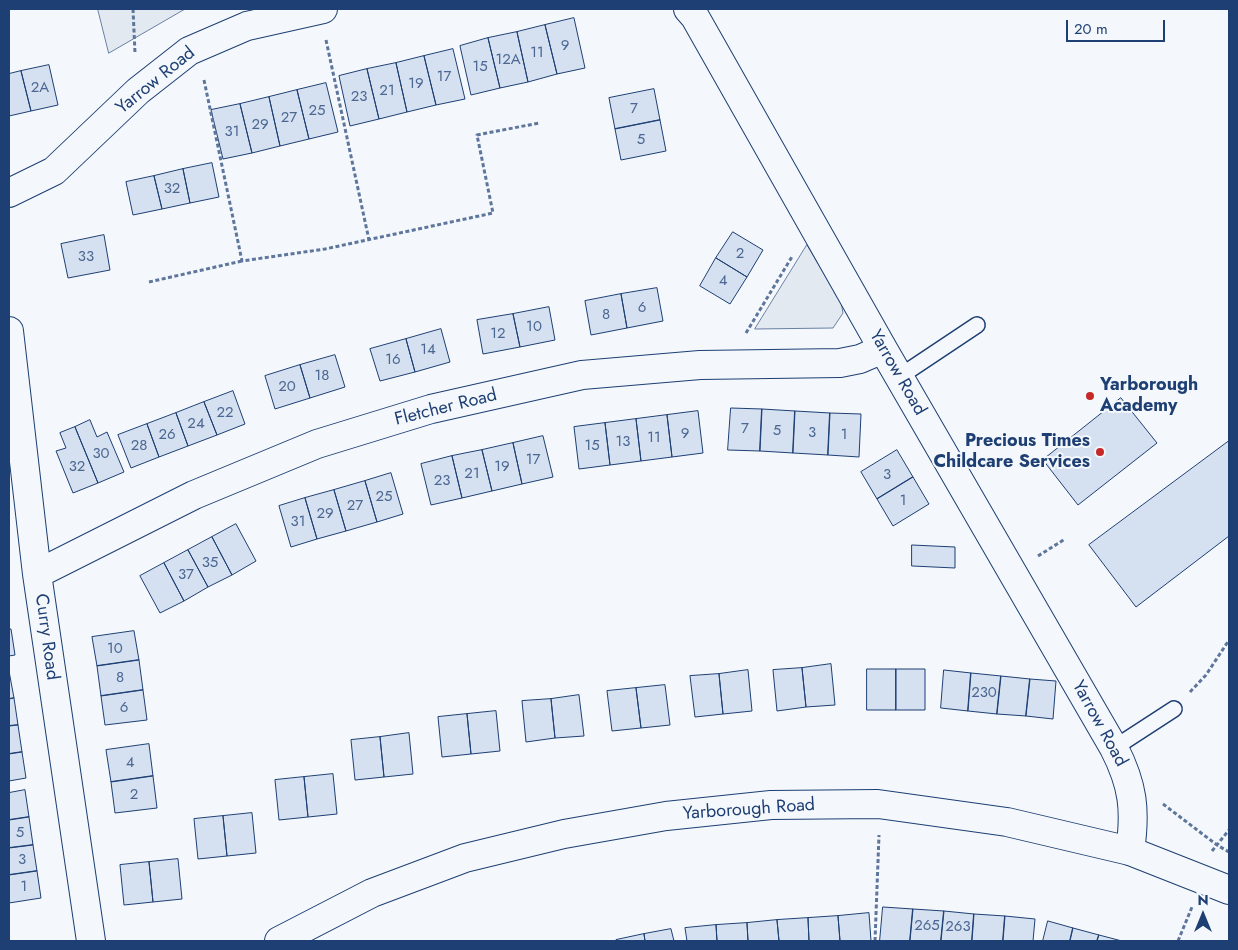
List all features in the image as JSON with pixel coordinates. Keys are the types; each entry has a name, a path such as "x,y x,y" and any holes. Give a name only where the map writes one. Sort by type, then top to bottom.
{"street":[{"name":"Yarrow Road","path":"9,193 54,171 138,91 189,50 247,26 321,9"},
{"name":"Yarrow Road","path":"688,9 695,17 899,377 1114,748 1127,773 1131,789 1133,831 1130,851"},
{"name":"Curry Road","path":"9,331 37,574 92,941"},
{"name":"Fletcher Road","path":"37,574 194,495 317,444 431,409 582,375 700,365 840,363 860,359 883,349"},
{"name":"Yarborough Road","path":"279,941 372,893 455,861 564,834 666,816 771,805 878,804 1008,822 1130,851 1229,890"}],"lane":[{"path":"899,377 977,325"},
{"path":"1114,748 1174,709"}],"path":[{"path":"133,9 138,91"},
{"path":"321,9 369,240"},
{"path":"197,47 242,261"},
{"path":"149,282 242,261 369,240 493,213 477,135 539,123"},
{"path":"726,365 812,224"},
{"path":"1174,709 1206,675 1229,640"},
{"path":"1131,789 1165,805 1229,852"},
{"path":"875,941 879,847 878,804"}],"shaded area":[{"path":"98,9 185,9 109,53"},
{"path":"807,245 841,302 843,313 833,328 755,329"}],"building":[{"path":"574,18 585,68 557,74 545,25"},
{"path":"545,25 557,74 528,82 517,32"},
{"path":"517,32 528,82 500,88 488,38"},
{"path":"488,38 500,88 471,95 460,46"},
{"path":"453,49 465,99 436,105 424,56"},
{"path":"424,56 436,105 407,112 396,63"},
{"path":"396,63 407,112 379,119 367,69"},
{"path":"49,65 58,105 31,111 21,71"},
{"path":"367,69 379,119 350,126 339,76"},
{"path":"21,71 31,111 9,116 9,74"},
{"path":"326,83 338,132 309,139 297,90"},
{"path":"654,89 660,120 615,129 609,98"},
{"path":"297,90 309,139 280,146 269,97"},
{"path":"269,97 280,146 252,153 240,104"},
{"path":"240,104 252,153 223,159 211,110"},
{"path":"660,120 666,151 621,160 615,129"},
{"path":"212,163 219,197 190,203 183,169"},
{"path":"183,169 190,203 162,209 154,176"},
{"path":"154,176 162,209 133,215 126,182"},
{"path":"733,232 763,250 747,277 716,258"},
{"path":"104,235 110,270 68,278 61,244"},
{"path":"716,258 747,277 730,304 700,286"},
{"path":"657,288 663,321 627,328 621,294"},
{"path":"621,294 627,328 591,335 585,301"},
{"path":"549,307 555,340 520,347 513,314"},
{"path":"513,314 520,347 483,354 477,320"},
{"path":"441,329 450,362 415,372 406,339"},
{"path":"406,339 415,372 380,381 370,349"},
{"path":"335,355 345,387 310,398 300,365"},
{"path":"300,365 310,398 275,409 265,376"},
{"path":"233,391 245,424 217,435 204,402"},
{"name":"Precious Times Childcare Services","path":"1121,398 1157,443 1078,505 1043,460"},
{"path":"204,402 217,435 188,446 176,413"},
{"path":"731,408 762,409 760,451 728,450"},
{"path":"762,409 795,411 793,453 760,451"},
{"path":"698,411 703,453 672,457 667,415"},
{"path":"795,411 830,413 828,455 793,453"},
{"path":"176,413 188,446 159,457 147,424"},
{"path":"830,413 861,414 859,457 828,455"},
{"path":"667,415 672,457 641,461 636,419"},
{"path":"636,419 641,461 610,465 605,423"},
{"path":"90,420 97,437 107,432 124,472 98,483 75,427"},
{"path":"605,423 610,465 579,469 574,427"},
{"path":"147,424 159,457 131,468 118,435"},
{"path":"75,427 98,483 73,493 56,451 66,448 60,433"},
{"path":"543,436 553,477 522,484 513,443"},
{"path":"1229,441 1229,536 1136,607 1089,545"},
{"path":"513,443 522,484 492,491 482,450"},
{"path":"482,450 492,491 462,498 452,456"},
{"path":"897,450 913,477 877,499 861,472"},
{"path":"452,456 462,498 431,505 421,464"},
{"path":"391,473 403,514 377,522 365,481"},
{"path":"913,477 929,504 893,526 877,499"},
{"path":"365,481 377,522 346,531 334,490"},
{"path":"334,490 346,531 317,539 305,498"},
{"path":"305,498 317,539 291,547 279,506"},
{"path":"236,524 256,561 232,575 212,537"},
{"path":"212,537 232,575 208,587 188,550"},
{"path":"912,545 955,547 955,568 912,566"},
{"path":"188,550 208,587 184,601 164,563"},
{"path":"164,563 184,601 160,613 140,576"},
{"path":"9,629 11,629 15,655 9,656"},
{"path":"134,631 139,660 97,666 92,637"},
{"path":"139,660 143,690 101,696 97,666"},
{"path":"831,664 835,705 806,707 802,668"},
{"path":"802,668 806,707 777,711 773,670"},
{"path":"867,669 896,669 896,710 867,710"},
{"path":"896,669 925,669 925,710 896,710"},
{"path":"748,670 752,711 723,714 719,674"},
{"path":"944,670 971,673 968,711 941,708"},
{"path":"9,671 14,698 9,699"},
{"path":"971,673 1001,676 997,714 968,711"},
{"path":"719,674 723,714 695,717 690,676"},
{"path":"1001,676 1030,679 1026,716 997,714"},
{"path":"1030,679 1056,681 1053,719 1026,716"},
{"path":"665,685 670,725 641,728 636,688"},
{"path":"636,688 641,728 612,731 607,691"},
{"path":"143,690 147,720 105,725 101,696"},
{"path":"579,695 584,736 555,738 551,699"},
{"path":"14,698 18,725 9,726 9,699"},
{"path":"551,699 555,738 526,742 522,701"},
{"path":"496,711 500,751 471,754 467,714"},
{"path":"467,714 471,754 442,757 438,717"},
{"path":"18,725 22,752 9,754 9,726"},
{"path":"409,733 413,774 384,777 380,737"},
{"path":"380,737 384,777 355,780 351,740"},
{"path":"149,744 153,776 111,782 106,750"},
{"path":"22,752 26,778 9,781 9,754"},
{"path":"333,774 337,814 308,817 304,777"},
{"path":"153,776 157,808 115,813 111,782"},
{"path":"304,777 308,817 279,820 275,780"},
{"path":"25,790 29,817 9,820 9,793"},
{"path":"252,813 256,853 227,856 223,816"},
{"path":"223,816 227,856 198,859 194,819"},
{"path":"29,817 33,845 9,848 9,820"},
{"path":"33,845 37,871 9,875 9,848"},
{"path":"178,859 182,899 153,902 149,862"},
{"path":"149,862 153,902 124,905 120,865"},
{"path":"37,871 41,898 9,903 9,875"},
{"path":"883,907 913,909 910,941 880,941"},
{"path":"913,909 944,911 941,941 910,941"},
{"path":"944,911 974,914 972,941 941,941"},
{"path":"869,913 871,941 840,941 838,916"},
{"path":"974,914 1005,916 1003,941 972,941"},
{"path":"838,916 840,941 809,941 808,918"},
{"path":"1005,916 1035,919 1033,941 1003,941"},
{"path":"808,918 809,941 779,941 777,920"},
{"path":"777,920 779,941 748,941 747,923"},
{"path":"1048,921 1073,928 1070,941 1043,941"},
{"path":"747,923 748,941 717,941 716,925"},
{"path":"716,925 717,941 687,941 685,928"},
{"path":"1073,928 1099,935 1097,941 1070,941"},
{"path":"671,929 674,941 645,941 644,934"},
{"path":"644,934 645,941 616,941 616,940"},
{"path":"1099,935 1122,941 1097,941"}],"place":[{"name":"Yarborough Academy","path":"1090,396"},
{"name":"Precious Times Childcare Services","path":"1100,452"}]}
